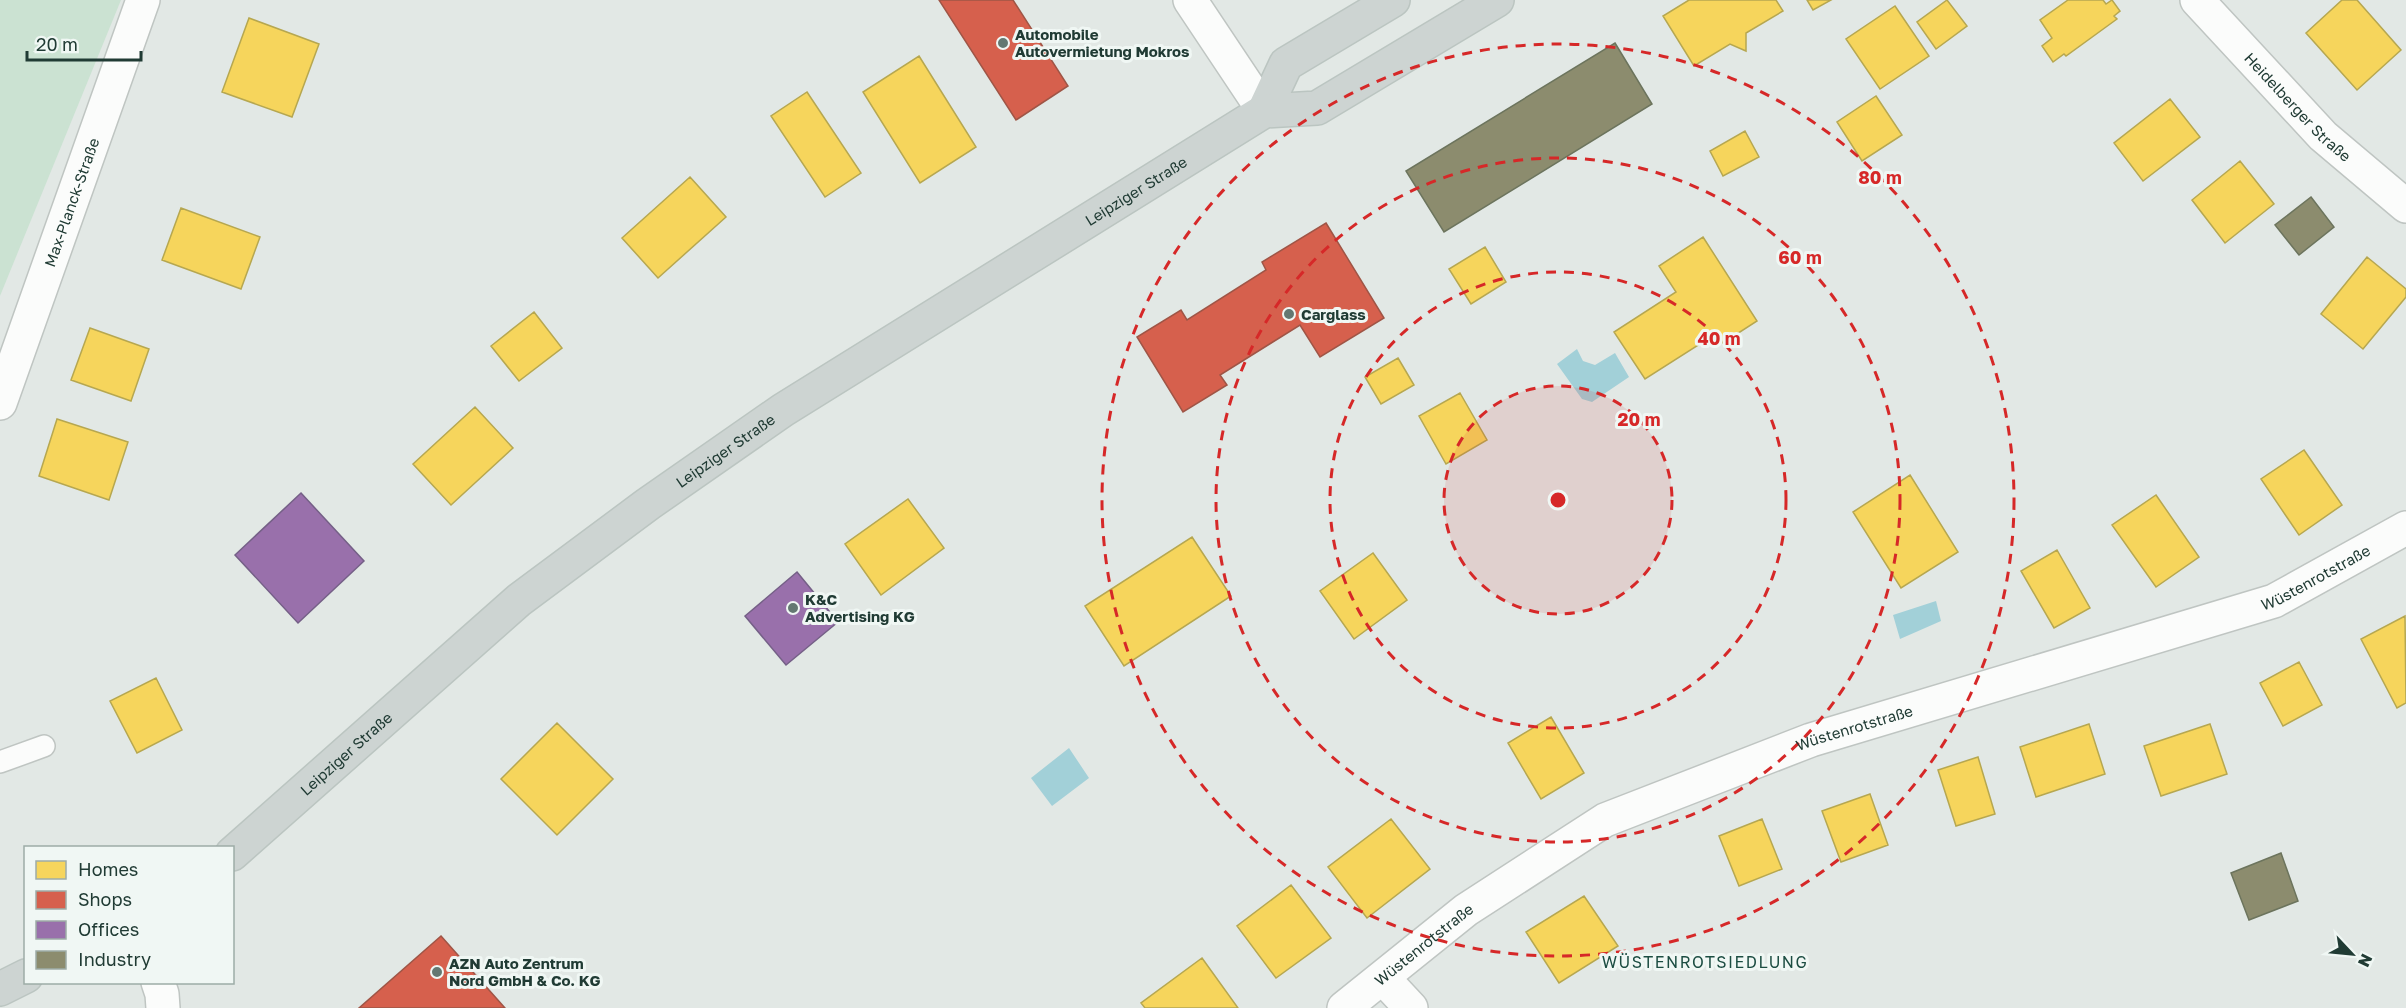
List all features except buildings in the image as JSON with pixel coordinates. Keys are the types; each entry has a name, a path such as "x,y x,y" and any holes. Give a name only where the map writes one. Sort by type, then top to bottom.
{"main road":[{"path":"1264,111 1287,64 1393,0"},
{"name":"Leipziger Straße","path":"234,852 519,600 648,504 783,410 1264,111 1317,108 1497,0"},
{"path":"0,989 24,977"}],"street":[{"name":"Max-Planck-Straße","path":"0,403 143,0"},
{"path":"1190,0 1264,111"},
{"name":"Heidelberger Straße","path":"2197,0 2323,136 2406,206"},
{"name":"Wüstenrotstraße","path":"1344,1008 1466,910 1605,819 1811,740 2274,601 2406,528"},
{"path":"1383,978 1411,1008"},
{"path":"159,984 163,1008"}],"lane":[{"path":"0,762 44,746"}],"green space":[{"path":"0,0 121,0 0,296"}],"water":[{"path":"1577,349 1583,361 1595,365 1615,353 1629,377 1592,402 1582,399 1557,364"},
{"path":"1936,601 1941,621 1900,639 1893,615"},
{"path":"1069,748 1089,778 1052,806 1031,778"}],"place":[{"name":"Automobile Autovermietung Mokros","path":"1003,43"},
{"name":"Carglass","path":"1289,314"},
{"name":"K&C Advertising KG","path":"793,608"},
{"name":"AZN Auto Zentrum Nord GmbH & Co. KG","path":"437,972"}],"district":[{"name":"WÜSTENROTSIEDLUNG","path":"1705,962"}]}
